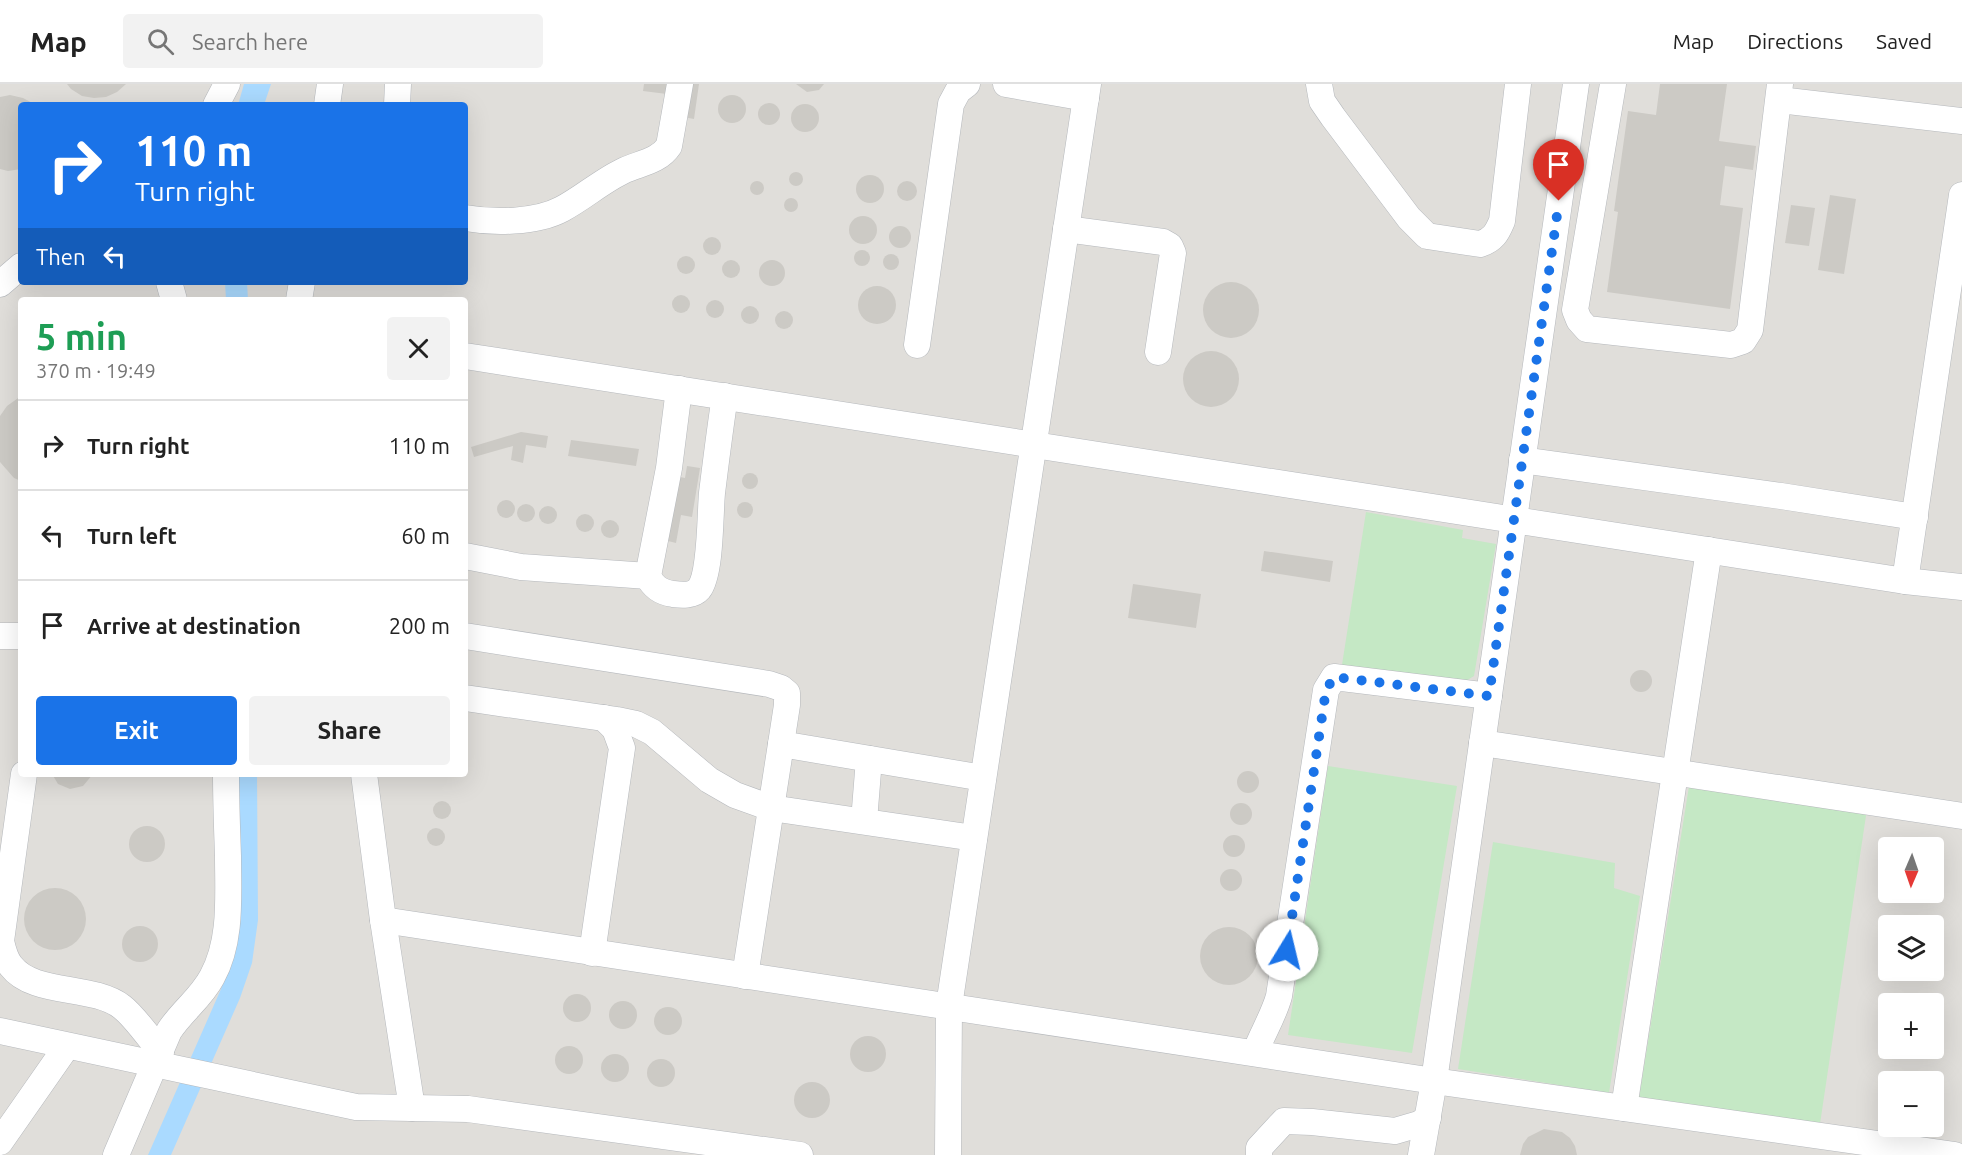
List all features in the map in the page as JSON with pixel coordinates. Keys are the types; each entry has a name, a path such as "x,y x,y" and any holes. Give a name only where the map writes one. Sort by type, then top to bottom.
{"lane":[{"path":"218,102 227,84"},
{"path":"327,102 330,84"},
{"path":"397,102 398,84"},
{"path":"468,218 526,219 560,211 624,170 664,153 669,146 680,84"},
{"path":"917,345 951,104 958,91 967,84"},
{"path":"948,1155 949,1006 1087,91 1006,84"},
{"path":"1319,84 1322,101 1333,117 1409,218 1427,236 1480,244 1488,241 1497,233 1502,221 1518,84"},
{"path":"1421,1155 1434,1081 1576,84"},
{"path":"1613,84 1575,310 1579,320 1587,328 1731,345 1743,341 1750,330 1780,92 1962,121"},
{"path":"1905,581 1962,195"},
{"path":"1066,229 1163,242 1170,246 1173,254 1158,352"},
{"path":"468,356 1905,581 1962,587"},
{"path":"679,389 669,468 648,576 653,586 665,593 682,595 699,589 708,550 712,495 725,396"},
{"path":"1522,460 1769,494 1915,517"},
{"path":"1624,1108 1709,550"},
{"path":"468,557 521,567 648,576"},
{"path":"0,636 18,636"},
{"path":"468,636 757,682 781,688 787,693 745,976"},
{"path":"1255,1053 1267,1023 1275,1011 1279,996 1326,690 1334,677 1489,696"},
{"path":"468,698 636,724 652,732 709,780 735,795 771,808 974,838"},
{"path":"592,953 622,748 615,729 604,718"},
{"path":"1482,743 1962,816"},
{"path":"781,744 983,778"},
{"path":"864,821 869,759"},
{"path":"24,777 1,941 5,956 11,967 23,977 38,983 105,997 122,1007 159,1061"},
{"path":"116,1155 159,1061 169,1031 178,1017 201,994 213,975 222,950 229,912 226,777"},
{"path":"364,777 383,920 412,1108"},
{"path":"383,920 1434,1081 1955,1155"},
{"path":"0,1031 67,1046 159,1061 221,1080 356,1107 468,1109 800,1155"},
{"path":"0,1142 67,1046"},
{"path":"1259,1155 1259,1148 1284,1121 1395,1131 1419,1124 1428,1118"}],"shaded area":[{"path":"0,84 1962,84 1962,1155 0,1155"}],"green space":[{"path":"1366,512 1463,530 1462,538 1496,544 1474,676 1454,688 1341,671"},
{"path":"1328,766 1457,786 1412,1053 1288,1035"},
{"path":"1690,780 1867,809 1820,1124 1639,1098"},
{"path":"1493,842 1615,863 1614,888 1640,896 1609,1093 1458,1069"}],"water":[{"path":"244,84 271,84 265,102 239,102"},
{"path":"225,285 247,285 248,297 226,297"},
{"path":"235,777 257,777 258,920 252,963 240,998 171,1155 148,1155 221,989 230,958"}],"building":[{"path":"67,84 126,84 117,92 106,97 94,98 82,96"},
{"path":"644,84 668,84 667,94 643,91"},
{"path":"683,84 699,84 694,119 678,116"},
{"path":"796,84 824,84 819,90 807,92"},
{"path":"1660,84 1727,84 1719,141 1756,146 1753,170 1725,166 1720,205 1743,208 1730,309 1607,292 1618,212 1614,211 1628,111 1656,115"},
{"path":"10,95 30,102 18,102 18,169 0,169 0,97"},
{"path":"732,95 742,99 746,109 742,119 732,123 722,119 718,109 722,99"},
{"path":"769,103 777,106 780,114 777,122 769,125 761,122 758,114 761,106"},
{"path":"805,104 815,108 819,118 815,128 805,132 795,128 791,118 795,108"},
{"path":"796,172 801,174 803,179 801,184 796,186 791,184 789,179 791,174"},
{"path":"870,175 880,179 884,189 880,199 870,203 860,199 856,189 860,179"},
{"path":"757,181 762,183 764,188 762,193 757,195 752,193 750,188 752,183"},
{"path":"907,181 914,184 917,191 914,198 907,201 900,198 897,191 900,184"},
{"path":"1830,195 1856,199 1844,274 1818,270"},
{"path":"791,198 796,200 798,205 796,210 791,212 786,210 784,205 786,200"},
{"path":"1791,205 1815,208 1809,246 1785,243"},
{"path":"863,216 873,220 877,230 873,240 863,244 853,240 849,230 853,220"},
{"path":"900,226 910,233 911,237 904,247 900,248 890,241 889,237 896,227"},
{"path":"712,237 718,240 721,246 718,252 712,255 706,252 703,246 706,240"},
{"path":"862,250 868,252 870,258 868,264 862,266 856,264 854,258 856,252"},
{"path":"891,254 897,256 899,262 897,268 891,270 885,268 883,262 885,256"},
{"path":"686,256 692,259 695,265 692,271 686,274 680,271 677,265 680,259"},
{"path":"731,260 737,263 740,269 737,275 731,278 725,275 722,269 725,263"},
{"path":"772,260 781,264 785,273 781,282 772,286 763,282 759,273 763,264"},
{"path":"1231,282 1242,284 1251,290 1257,299 1259,310 1257,321 1251,330 1242,336 1231,338 1220,336 1211,330 1205,321 1203,310 1205,299 1211,290 1220,284"},
{"path":"877,286 890,292 896,305 890,318 877,324 864,318 858,305 864,292"},
{"path":"681,295 687,298 690,304 687,310 681,313 675,310 672,304 675,298"},
{"path":"715,300 721,303 724,309 721,315 715,318 709,315 706,309 709,303"},
{"path":"750,306 756,309 759,315 756,321 750,324 744,321 741,315 744,309"},
{"path":"784,311 790,314 793,320 790,326 784,329 778,326 775,320 778,314"},
{"path":"1211,351 1222,353 1231,359 1237,368 1239,379 1237,390 1231,399 1222,405 1211,407 1200,405 1191,399 1185,390 1183,379 1185,368 1191,359 1200,353"},
{"path":"18,398 18,480 0,462 0,416 7,406"},
{"path":"521,432 548,436 546,448 526,445 523,463 511,460 513,446 474,457 471,447"},
{"path":"571,440 639,449 636,466 568,456"},
{"path":"687,466 700,468 692,517 681,515 676,543 664,540 671,475 685,478"},
{"path":"750,473 756,475 758,481 756,487 750,489 744,487 742,481 744,475"},
{"path":"502,500 510,500 515,505 513,516 502,518 497,513 497,505"},
{"path":"745,502 751,504 753,510 751,516 745,518 739,516 737,510 739,504"},
{"path":"522,504 530,504 535,509 533,520 522,522 517,517 517,509"},
{"path":"544,506 552,506 557,511 555,522 544,524 539,519 539,511"},
{"path":"581,514 589,514 594,519 592,530 581,532 576,527 576,519"},
{"path":"606,520 614,520 619,525 617,536 606,538 601,533 601,525"},
{"path":"1264,551 1333,561 1330,582 1261,571"},
{"path":"1133,584 1201,594 1196,628 1128,618"},
{"path":"1641,670 1649,673 1652,681 1649,689 1641,692 1633,689 1630,681 1633,673"},
{"path":"1244,771 1252,771 1259,778 1259,786 1252,793 1244,793 1237,786 1237,778"},
{"path":"54,777 90,777 83,786 70,789 58,784"},
{"path":"442,801 448,804 451,810 448,816 442,819 436,816 433,810 436,804"},
{"path":"1237,803 1245,803 1252,810 1252,818 1245,825 1237,825 1230,818 1230,810"},
{"path":"147,826 160,831 165,844 160,857 147,862 134,857 129,844 134,831"},
{"path":"436,828 442,831 445,837 442,843 436,846 430,843 427,837 430,831"},
{"path":"1230,835 1238,835 1245,842 1245,850 1238,857 1230,857 1223,850 1223,842"},
{"path":"1227,869 1235,869 1242,876 1242,884 1235,891 1227,891 1220,884 1220,876"},
{"path":"55,888 72,893 77,897 81,902 86,919 81,936 77,941 72,945 55,950 38,945 33,941 29,936 24,919 29,902 33,897 38,893"},
{"path":"140,926 153,931 158,944 153,957 140,962 127,957 122,944 127,931"},
{"path":"1229,927 1240,929 1253,940 1258,956 1256,967 1245,980 1229,985 1218,983 1205,972 1200,956 1202,945 1213,932"},
{"path":"577,994 587,998 591,1008 587,1018 577,1022 567,1018 563,1008 567,998"},
{"path":"623,1001 633,1005 637,1015 633,1025 623,1029 613,1025 609,1015 613,1005"},
{"path":"668,1007 678,1011 682,1021 678,1031 668,1035 658,1031 654,1021 658,1011"},
{"path":"868,1036 881,1041 886,1054 881,1067 868,1072 855,1067 850,1054 855,1041"},
{"path":"569,1046 579,1050 583,1060 579,1070 569,1074 559,1070 555,1060 559,1050"},
{"path":"615,1054 625,1058 629,1068 625,1078 615,1082 605,1078 601,1068 605,1058"},
{"path":"661,1059 671,1063 675,1073 671,1083 661,1087 651,1083 647,1073 651,1063"},
{"path":"812,1082 825,1087 830,1100 825,1113 812,1118 799,1113 794,1100 799,1087"},
{"path":"1544,1129 1562,1132 1570,1138 1577,1155 1520,1155 1528,1137"}],"route":[{"path":"1287,950 1326,690 1334,677 1489,696 1559,201"}]}
